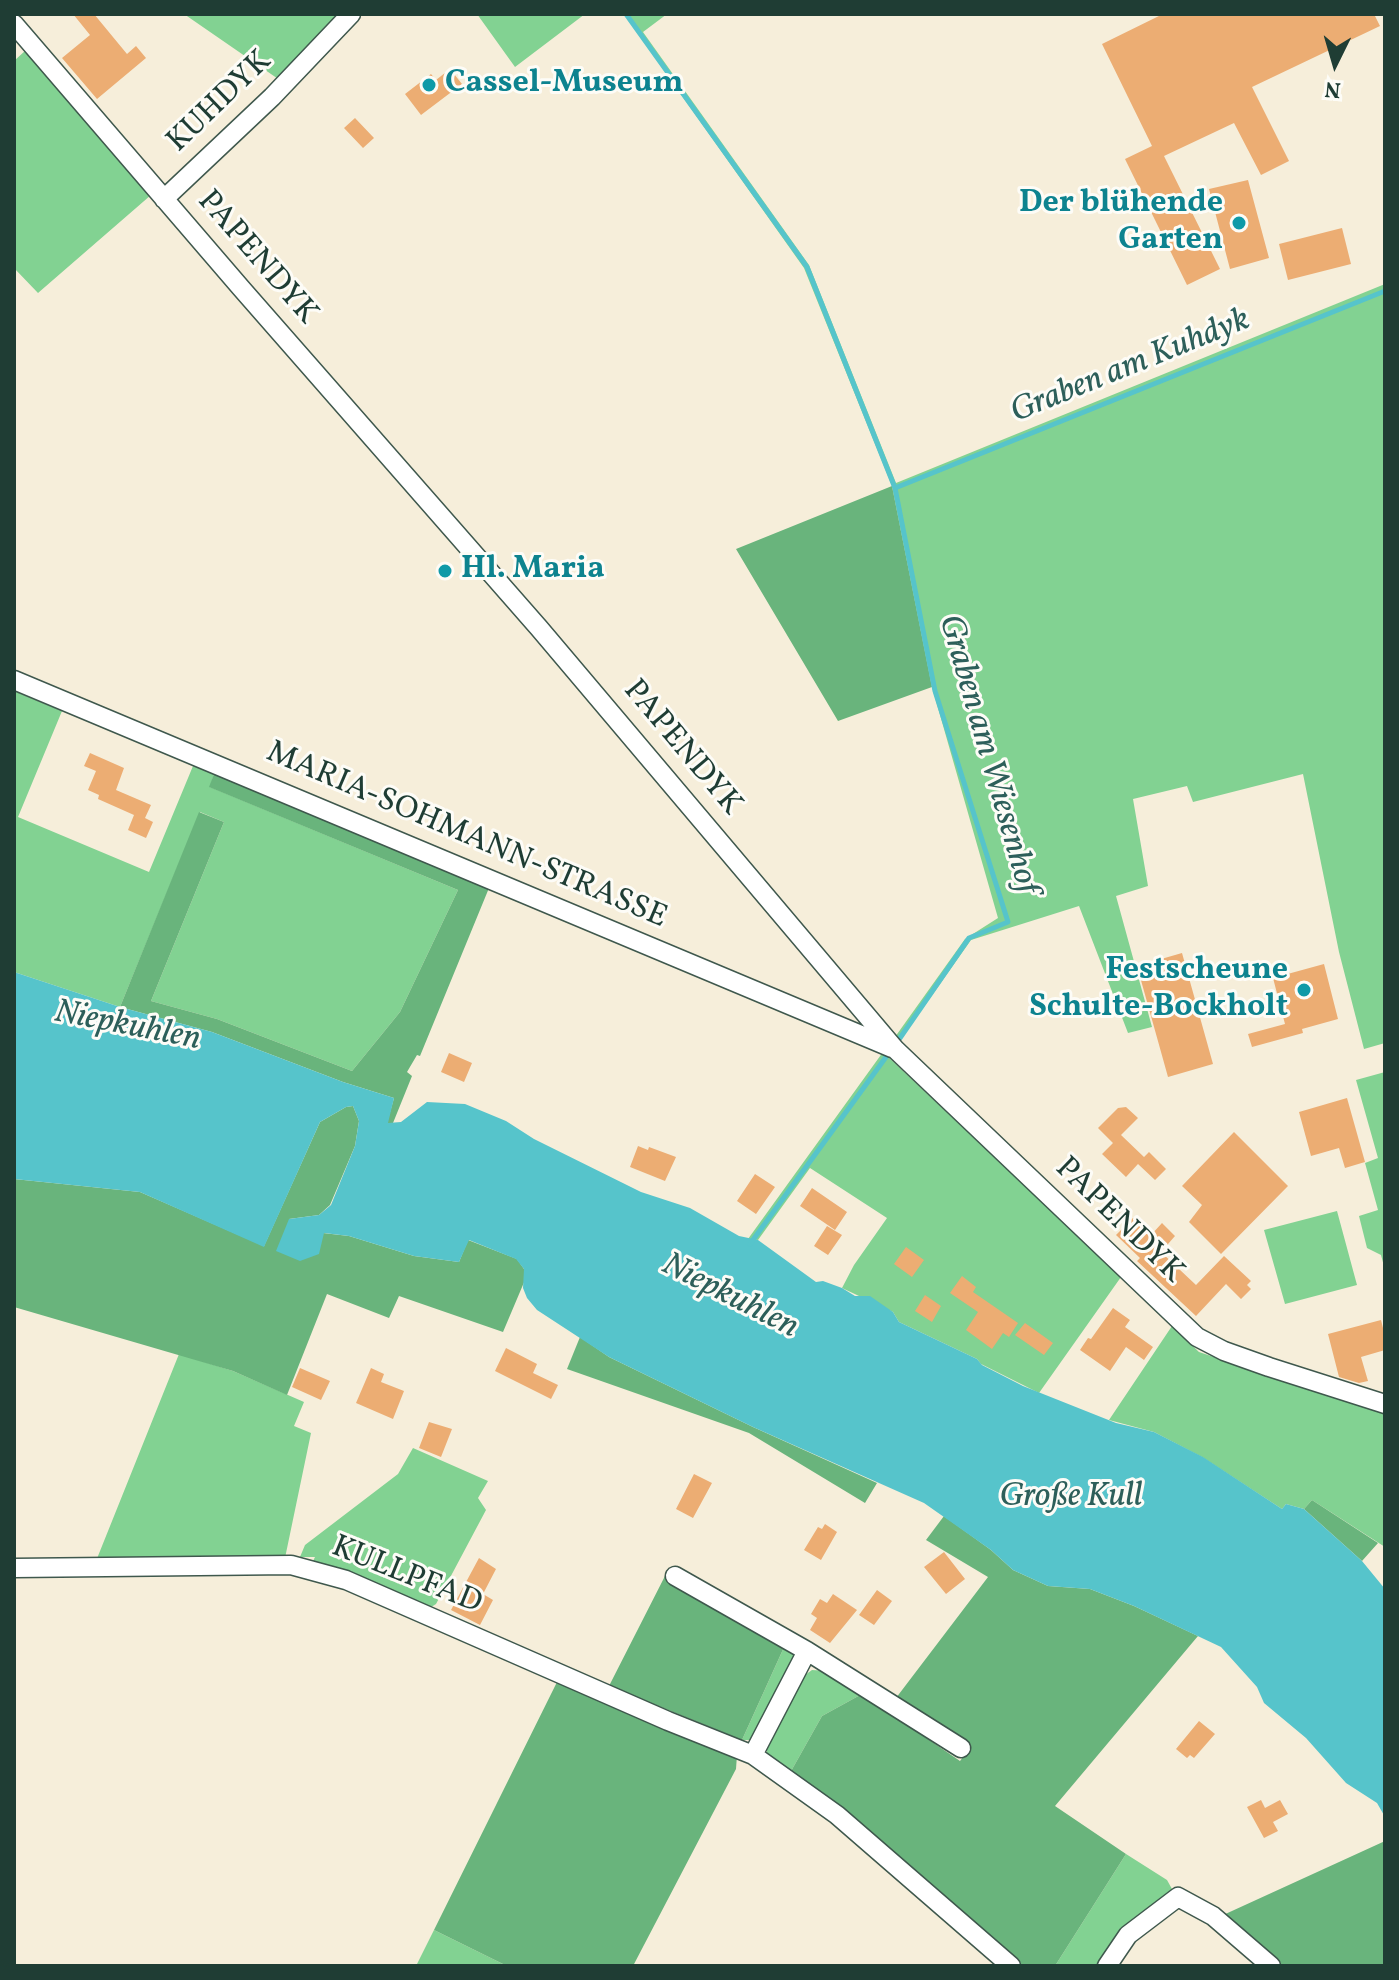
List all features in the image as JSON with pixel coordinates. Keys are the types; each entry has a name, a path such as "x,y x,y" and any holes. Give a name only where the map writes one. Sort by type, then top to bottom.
{"street":[{"name":"KUHDYK","path":"164,199 272,97 351,14"},
{"name":"PAPENDYK","path":"14,24 539,628 895,1049 1197,1337 1224,1351 1385,1404"},
{"name":"MARIA-SOHMANN-STRASSE","path":"14,680 895,1049"},
{"name":"KULLPFAD","path":"14,1568 291,1565 346,1580 753,1755 837,1815 1011,1966"},
{"path":"675,1576 807,1651 961,1748"},
{"path":"753,1755 807,1651"},
{"path":"1107,1966 1128,1935 1178,1897 1213,1916 1271,1966"}],"green space":[{"path":"184,14 348,14 284,83"},
{"path":"477,14 585,14 515,67"},
{"path":"624,14 667,14 643,32 809,265 896,483 1385,284 1385,1043 1364,1049 1339,952 1303,774 1193,802 1187,786 1133,799 1148,886 1116,896 1152,1027 1128,1033 1079,906 971,940 899,1042 895,1037 965,939 998,918 932,687 892,486 804,268"},
{"path":"26,50 151,195 38,293 14,268 14,61"},
{"path":"892,486 932,687 838,721 736,549"},
{"path":"14,691 62,711 18,817 149,872 193,766 214,774 210,787 458,890 400,1012 352,1071 217,1019 151,1001 224,822 200,812 120,1007 14,972"},
{"path":"214,774 489,888 420,1056 417,1055 407,1072 412,1076 393,1123 387,1123 394,1098 212,1032 120,1007 199,812 224,822 151,1001 217,1019 352,1071 400,1012 458,890 209,787"},
{"path":"883,1052 1121,1277 1039,1393 899,1322 893,1312 842,1288 887,1218 810,1168 758,1240 748,1239"},
{"path":"1385,1072 1385,1270 1381,1255 1367,1248 1359,1216 1378,1210 1365,1163 1378,1158 1356,1080"},
{"path":"353,1106 359,1121 355,1146 330,1205 319,1215 289,1219 323,1233 349,1236 414,1256 459,1262 468,1240 517,1259 524,1269 525,1280 503,1332 399,1296 389,1318 327,1294 287,1395 233,1371 14,1307 14,1179 140,1192 264,1246 320,1122"},
{"path":"1337,1211 1357,1285 1285,1304 1264,1230"},
{"path":"1172,1326 1199,1352 1385,1414 1385,1547 1312,1500 1304,1509 1286,1504 1282,1509 1202,1457 1154,1432 1109,1420"},
{"path":"580,1337 609,1357 877,1483 865,1503 749,1433 567,1369"},
{"path":"179,1354 233,1371 304,1402 294,1426 311,1433 285,1558 96,1561"},
{"path":"413,1448 488,1481 478,1498 486,1510 436,1604 428,1609 312,1563 315,1557 300,1557 305,1545 398,1474"},
{"path":"1312,1500 1378,1543 1362,1561 1304,1509"},
{"path":"944,1516 1013,1570 1048,1586 1090,1589 1198,1636 1055,1806 1126,1854 1055,1966 1019,1966 790,1773 822,1716 862,1694 960,1761 969,1749 896,1698 988,1577 926,1540"},
{"path":"665,1576 785,1645 742,1740 609,1686"},
{"path":"785,1645 800,1653 760,1732 751,1740 742,1740"},
{"path":"812,1670 828,1671 862,1694 822,1716 790,1773 767,1753 767,1743 805,1675"},
{"path":"558,1680 737,1755 736,1769 633,1966 507,1966 434,1930"},
{"path":"1385,1841 1385,1966 1279,1966 1221,1916"},
{"path":"1126,1854 1167,1880 1172,1889 1102,1966 1055,1966"},
{"path":"434,1930 507,1966 416,1966"}],"water":[{"name":"Große Kull","path":"14,972 120,1007 212,1032 394,1098 388,1123 401,1122 427,1102 465,1104 506,1121 534,1139 641,1192 690,1208 739,1236 758,1240 816,1282 823,1281 855,1296 870,1296 893,1312 899,1322 977,1359 982,1365 1023,1386 1116,1423 1154,1432 1203,1457 1282,1509 1286,1504 1304,1509 1362,1561 1385,1589 1385,1817 1377,1803 1346,1783 1306,1738 1264,1703 1257,1687 1221,1647 1090,1589 1048,1586 1013,1570 991,1550 924,1503 753,1427 609,1357 537,1310 527,1298 523,1288 524,1269 516,1259 469,1240 459,1262 414,1256 349,1236 324,1233 319,1254 300,1261 276,1251 289,1219 319,1215 331,1205 355,1146 359,1121 353,1106 320,1122 264,1247 140,1192 14,1179"}],"building":[{"path":"73,14 94,14 127,54 136,46 146,58 97,99 62,58 90,35"},
{"path":"1163,14 1374,14 1380,26 1252,87 1289,161 1261,175 1234,123 1164,156 1220,269 1187,285 1125,159 1152,146 1102,44"},
{"path":"450,69 462,84 421,115 405,94 431,74 436,80"},
{"path":"355,118 374,138 363,148 344,128"},
{"name":"Der blühende Garten","path":"1248,180 1269,258 1230,269 1209,189"},
{"name":"Der blühende Garten","path":"1342,228 1351,264 1288,280 1279,244"},
{"path":"90,753 124,768 116,790 151,805 145,818 153,822 146,838 128,830 134,815 98,799 99,795 88,790 96,771 84,766"},
{"path":"1182,953 1213,1064 1168,1077 1137,966"},
{"name":"Festscheune Schulte-Bockholt","path":"1324,964 1338,1019 1302,1029 1303,1033 1252,1047 1248,1034 1285,1024 1273,978"},
{"path":"449,1053 472,1063 464,1082 441,1072"},
{"path":"1347,1098 1365,1162 1345,1168 1339,1148 1311,1156 1299,1112"},
{"path":"1126,1107 1138,1118 1121,1135 1144,1157 1149,1152 1166,1169 1155,1180 1138,1164 1126,1177 1102,1154 1113,1143 1098,1128 1118,1108"},
{"path":"1234,1132 1288,1186 1221,1254 1189,1222 1202,1205 1182,1186"},
{"path":"638,1146 676,1157 665,1181 630,1167"},
{"path":"755,1174 775,1187 756,1214 737,1201"},
{"path":"812,1188 847,1212 835,1230 800,1206"},
{"path":"1133,1218 1151,1235 1162,1223 1175,1236 1161,1252 1196,1285 1224,1256 1251,1281 1247,1285 1251,1289 1241,1299 1226,1284 1196,1316 1137,1261 1140,1258 1116,1235"},
{"path":"827,1226 842,1235 828,1255 814,1246"},
{"path":"906,1247 924,1260 912,1277 894,1264"},
{"path":"962,1276 976,1287 973,1292 1018,1323 1009,1337 1003,1333 992,1349 966,1330 978,1312 950,1293"},
{"path":"925,1295 941,1306 932,1322 915,1311"},
{"path":"1113,1308 1130,1320 1125,1327 1153,1347 1144,1360 1126,1347 1110,1371 1080,1350"},
{"path":"1381,1320 1385,1350 1361,1357 1368,1381 1359,1383 1339,1377 1328,1334"},
{"path":"1025,1323 1053,1343 1044,1355 1015,1335"},
{"path":"506,1348 537,1364 533,1373 558,1385 551,1399 495,1371"},
{"path":"300,1368 330,1381 321,1400 292,1387"},
{"path":"371,1368 384,1374 381,1382 404,1391 393,1419 356,1403"},
{"path":"429,1422 452,1429 441,1457 419,1448"},
{"path":"694,1474 712,1483 693,1518 676,1509"},
{"path":"825,1524 837,1532 821,1560 804,1550 818,1527 822,1529"},
{"path":"944,1552 965,1579 946,1594 924,1567"},
{"path":"479,1558 496,1569 483,1594 493,1600 480,1625 451,1610"},
{"path":"877,1590 892,1601 874,1625 859,1615"},
{"path":"833,1594 857,1610 830,1643 810,1630 817,1618 811,1614 820,1599 827,1603"},
{"path":"1199,1721 1215,1734 1194,1758 1190,1755 1187,1758 1176,1749"},
{"path":"1261,1800 1265,1808 1280,1800 1288,1814 1273,1822 1278,1831 1264,1838 1247,1807"}],"waterway":[{"name":"Graben am Wiesenhof","path":"626,14 807,267 895,488 935,691 1008,922 969,938 900,1038"},
{"name":"Graben am Kuhdyk","path":"895,488 1385,291"},
{"name":"Graben am Wiesenhof","path":"750,1244 886,1057"}],"place":[{"name":"Cassel-Museum","path":"429,85"},
{"name":"Der blühende Garten","path":"1239,223"},
{"name":"Hl. Maria","path":"445,571"},
{"name":"Festscheune Schulte-Bockholt","path":"1304,990"}],"water label":[{"name":"Niepkuhlen","path":"127,1028"},
{"name":"Niepkuhlen","path":"729,1298"}]}
